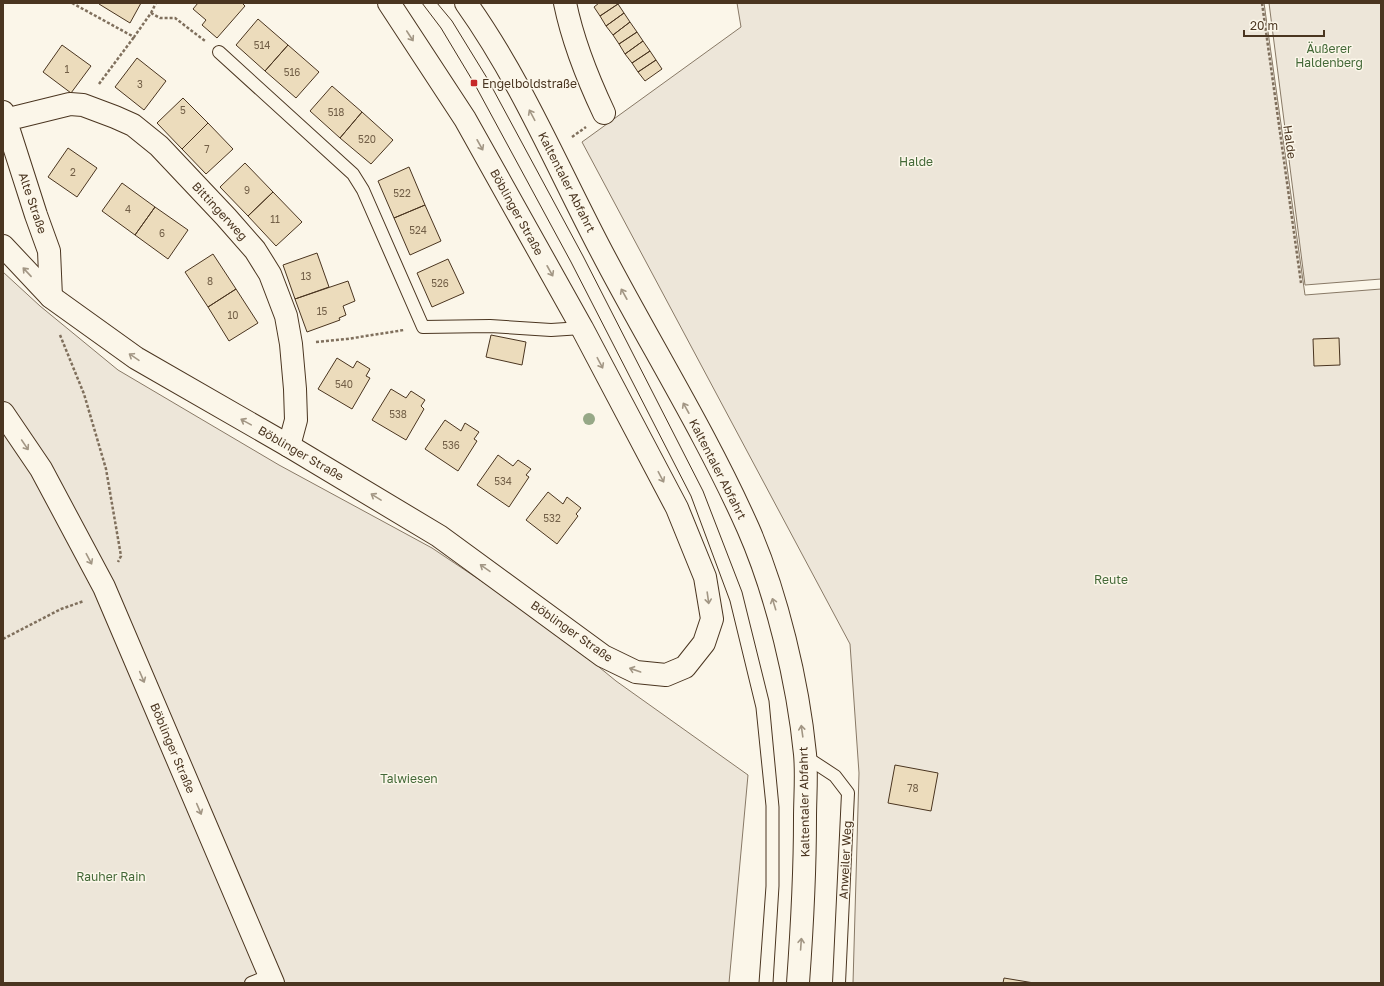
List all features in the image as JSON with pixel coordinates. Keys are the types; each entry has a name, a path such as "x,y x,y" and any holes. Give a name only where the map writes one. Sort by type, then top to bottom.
{"main road":[{"name":"Böblinger Straße","path":"3,246 51,297 136,358 289,446 439,536 603,656 636,672 666,675 685,667 704,643 712,619 705,577 677,508 582,328 465,119 389,3"},
{"name":"Kaltentaler Abfahrt","path":"466,3 486,30 552,151 604,257 718,466 748,530 765,576 783,634 798,699 806,757 805,887 798,983"},
{"path":"565,3 570,27 586,74 604,113"},
{"name":"Bittingerweg","path":"4,116 70,104 83,105 133,125 159,146 231,222 255,250 270,274 286,316 292,344 296,420 289,446"},
{"name":"Alte Straße","path":"4,116 49,251 51,297"},
{"name":"Böblinger Straße","path":"3,413 41,470 105,590 272,979"}],"lane":[{"path":"219,52 352,174 364,190 423,327 490,326 551,330 582,328"},
{"name":"Anweiler Weg","path":"806,757 835,776 848,793 839,983"},
{"path":"251,983 272,979"}],"path":[{"path":"72,3 134,37"},
{"path":"83,105 134,37 156,3"},
{"name":"Halde","path":"1262,3 1301,283"},
{"path":"151,12 160,18 175,18 219,52"},
{"path":"552,151 604,113"},
{"path":"3,639 60,609 105,590 122,556 106,469 84,394 57,328 51,297"},
{"path":"292,344 347,339 423,327"}],"green space":[{"name":"Reute","path":"737,3 1264,3 1305,295 1381,289 1381,983 853,983 859,773 850,644 582,142 741,27"},
{"name":"Äußerer Haldenberg","path":"1269,3 1381,3 1381,279 1305,285"},
{"name":"Talwiesen","path":"3,272 40,306 118,370 279,465 432,548 550,627 616,681 748,775 729,983 3,983"}],"building":[{"path":"141,3 130,23 99,4"},
{"path":"198,3 242,3 245,6 217,38 202,25 206,20 193,9"},
{"path":"599,3 618,4 600,16 594,7"},
{"path":"618,4 624,13 606,26 600,16"},
{"path":"624,13 630,22 613,35 606,26"},
{"path":"258,19 288,45 265,71 236,45"},
{"path":"630,22 637,32 619,44 613,35"},
{"path":"637,32 643,41 625,54 619,44"},
{"path":"643,41 650,51 632,63 625,54"},
{"path":"62,45 91,66 71,93 43,72"},
{"path":"288,45 319,72 296,98 265,71"},
{"path":"650,51 656,60 638,72 632,63"},
{"path":"137,58 166,81 144,110 115,87"},
{"path":"656,60 662,69 645,81 638,72"},
{"path":"332,86 362,112 340,138 310,111"},
{"path":"183,98 208,123 182,149 157,123"},
{"path":"362,112 393,140 371,164 340,138"},
{"path":"208,123 233,149 206,174 182,149"},
{"path":"68,148 97,168 77,197 48,177"},
{"path":"245,163 273,192 248,216 220,187"},
{"path":"409,167 425,205 394,218 378,181"},
{"path":"122,183 155,207 135,235 102,211"},
{"path":"273,192 302,222 276,246 248,216"},
{"path":"425,205 441,241 410,255 394,218"},
{"path":"155,207 188,230 168,259 135,235"},
{"path":"317,253 329,287 295,299 283,265"},
{"path":"213,254 236,289 208,307 185,272"},
{"path":"448,259 464,293 432,307 417,273"},
{"path":"348,281 355,301 343,306 346,315 339,318 340,320 307,332 295,299"},
{"path":"236,289 258,323 229,341 208,307"},
{"path":"491,335 526,342 522,365 486,357"},
{"path":"1339,338 1340,365 1314,366 1313,339"},
{"path":"337,358 353,368 357,361 370,369 366,376 370,378 352,409 318,389"},
{"path":"391,389 406,398 411,391 425,400 421,406 424,409 406,440 372,420"},
{"path":"445,420 461,431 465,423 479,432 474,439 477,441 458,471 425,449"},
{"path":"498,455 513,466 518,460 531,469 526,475 529,477 509,507 477,485"},
{"path":"548,492 563,504 567,497 581,508 576,514 578,516 557,544 526,520"},
{"path":"895,765 938,773 931,811 888,803"},
{"path":"1004,978 1034,983 1003,983"}],"tram line":[{"path":"422,3 441,28 474,83 571,262 691,496 730,601 756,708 766,806 766,886 759,983"},
{"path":"437,3 452,21 487,78 583,256 703,491 742,592 769,701 779,807 779,886 773,983"}],"place":[{"name":"Engelboldstraße","path":"474,83"}],"park label":[{"name":"Rauher Rain","path":"111,876"}]}
